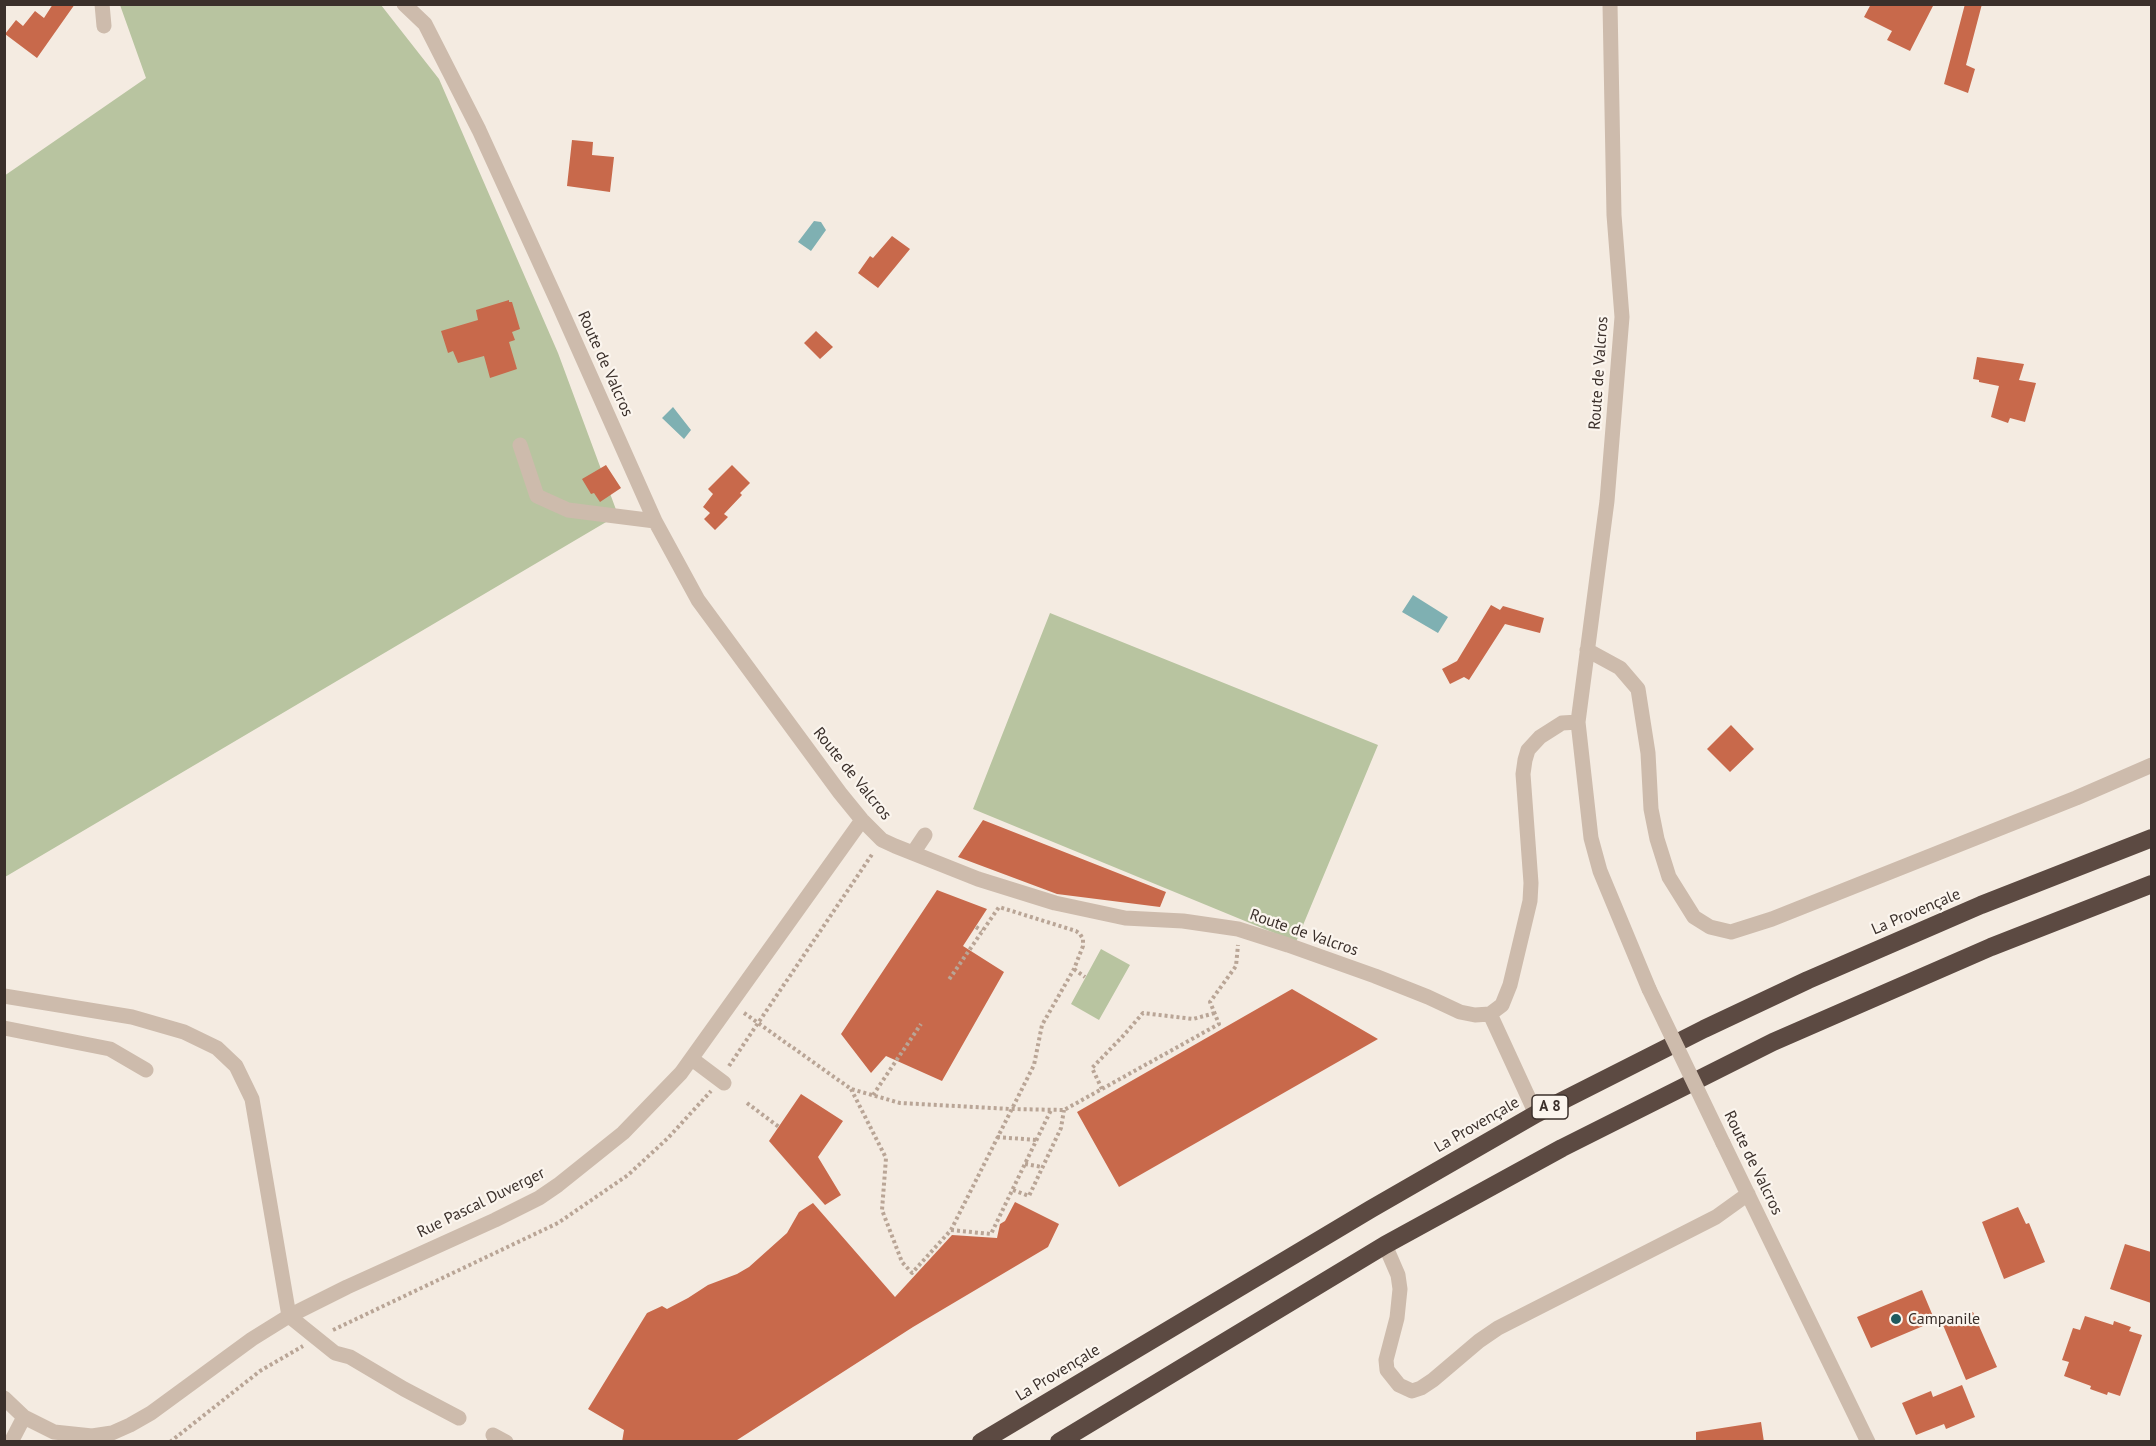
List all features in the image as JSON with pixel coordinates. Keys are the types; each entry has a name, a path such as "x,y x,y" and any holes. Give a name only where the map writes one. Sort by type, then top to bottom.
{"highway":[{"name":"La Provençale","path":"981,1442 1371,1209 1536,1114 1704,1029 1808,980 1982,905 2151,838"},
{"name":"A 8","path":"1059,1442 1308,1290 1562,1148 1773,1042 1991,947 2151,884"},
{"path":"1078,1442 1308,1290"}],"street":[{"path":"102,4 104,26"},
{"name":"Route de Valcros","path":"404,4 425,24 478,130 655,521 698,600 862,820 882,840 978,879 1055,903 1125,918 1183,921 1238,929 1375,976 1460,1012 1474,1015 1491,1014"},
{"name":"Route de Valcros","path":"1610,4 1614,215 1622,317 1607,501 1578,722 1591,838 1600,871 1649,989 1868,1442"},
{"path":"520,445 537,496 568,510 655,521"},
{"path":"1587,650 1620,668 1638,689 1648,753 1651,809 1657,839 1669,877 1694,917 1710,927 1731,932 1772,919 2054,807 2151,765"},
{"path":"1536,1114 1491,1014 1502,1005 1510,985 1530,901 1531,883 1523,774 1525,760 1528,750 1540,737 1562,723 1578,722"},
{"name":"Rue Pascal Duverger","path":"4,1398 24,1418 54,1432 92,1436 112,1433 151,1413 233,1352 289,1316 539,1198 576,1173 624,1133 681,1073 862,820"},
{"path":"913,853 925,835"},
{"path":"4,996 132,1017 173,1029 217,1048 236,1065 252,1099 256,1117 289,1316 335,1353 350,1357 459,1418"},
{"path":"4,1028 110,1049 146,1070"},
{"path":"692,1059 724,1083"},
{"path":"1385,1245 1398,1275 1400,1289 1397,1318 1386,1360 1387,1370 1399,1385 1412,1390 1433,1380 1498,1328 1716,1217 1748,1194"},
{"path":"11,1442 24,1418"}],"path":[{"path":"851,1089 886,1158 882,1210 902,1262 912,1273 951,1230 1034,1065 1042,1025 1074,969 1083,946 1083,939 1076,931 999,907 948,981"},
{"path":"976,927 982,931"},
{"path":"732,1004 851,1089 900,1103 1064,1110 1220,1024 1210,1002 1236,966 1238,929"},
{"path":"1074,969 1086,977"},
{"path":"1102,1089 1092,1068 1143,1012 1193,1019 1215,1013"},
{"path":"873,1095 921,1024"},
{"path":"747,1103 779,1127"},
{"path":"951,1230 991,1234 1051,1110"},
{"path":"1013,1190 1029,1196 1061,1128 1064,1110"},
{"path":"997,1137 1036,1140"},
{"path":"1025,1164 1042,1167"}],"green space":[{"path":"120,5 381,5 439,79 558,353 618,515 5,877 4,176 146,78"},
{"path":"1050,613 1378,745 1296,942 973,809"},
{"path":"1101,949 1130,965 1099,1020 1071,1004"}],"water":[{"path":"814,221 821,222 826,230 811,251 798,242"},
{"path":"673,407 691,430 684,439 662,418"},
{"path":"1413,595 1448,617 1438,633 1402,612"}],"building":[{"path":"53,4 75,4 37,58 5,34 16,20 23,26 35,11 44,18"},
{"path":"1871,4 1934,4 1910,51 1887,40 1892,31 1864,17"},
{"path":"1965,4 1982,4 1966,65 1975,69 1968,93 1944,84"},
{"path":"572,140 593,142 592,155 614,157 610,192 567,186"},
{"path":"892,236 910,249 878,288 858,273 870,256 873,258"},
{"path":"509,300 512,302 520,329 512,332 515,340 509,342 517,369 490,378 484,356 458,363 453,351 448,353 441,331 478,320 476,310"},
{"path":"816,331 833,347 820,359 804,343"},
{"path":"1977,357 2024,364 2019,380 2036,383 2025,422 2010,418 2008,423 1991,417 1999,386 1973,379"},
{"path":"606,465 621,488 600,502 594,493 591,494 582,479"},
{"path":"732,465 750,483 724,514 728,517 715,530 704,519 710,513 703,507 713,494 708,489"},
{"path":"1491,605 1500,610 1503,606 1544,618 1540,633 1505,624 1469,680 1464,677 1450,684 1442,669 1457,661"},
{"path":"1731,725 1754,749 1730,772 1707,749"},
{"path":"983,820 1166,892 1160,907 1057,894 958,857"},
{"path":"937,890 987,909 963,946 1004,972 942,1081 886,1056 871,1073 841,1034"},
{"path":"1292,989 1378,1039 1119,1187 1077,1112"},
{"path":"801,1094 843,1121 818,1157 841,1195 825,1205 769,1141"},
{"path":"1015,1202 1059,1224 1048,1247 913,1327 734,1442 622,1442 624,1430 588,1409 647,1313 662,1306 667,1309 708,1285 749,1267 787,1233 799,1212 813,1203 895,1297 952,1235 997,1238 1000,1224 1005,1221"},
{"path":"2018,1207 2026,1224 2029,1223 2045,1262 2004,1279 1982,1222"},
{"path":"2125,1244 2151,1252 2151,1303 2110,1289"},
{"name":"Campanile","path":"1922,1290 1935,1321 1871,1348 1857,1317"},
{"path":"1973,1312 1997,1367 1966,1380 1943,1325"},
{"path":"2085,1316 2113,1325 2114,1321 2131,1327 2129,1331 2142,1335 2120,1396 2108,1392 2107,1395 2090,1389 2091,1386 2064,1376 2069,1362 2062,1360 2073,1328 2080,1330"},
{"path":"1962,1385 1975,1417 1946,1429 1944,1424 1916,1435 1902,1403 1931,1391 1933,1397"},
{"path":"1761,1422 1764,1442 1696,1442 1696,1432"}],"place":[{"name":"Campanile","path":"1896,1319"}]}
